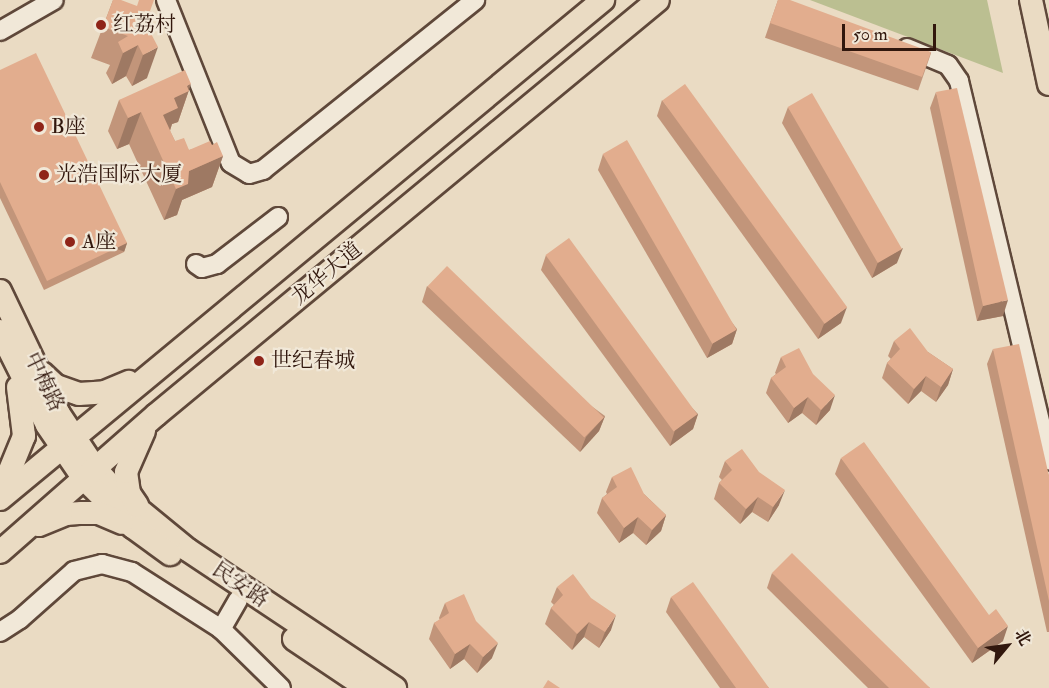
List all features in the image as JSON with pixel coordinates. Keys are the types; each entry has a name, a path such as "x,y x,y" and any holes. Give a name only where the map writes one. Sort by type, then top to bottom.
{"main road":[{"name":"龙华大道","path":"0,552 156,415 658,0"},
{"path":"1031,0 1049,84"},
{"name":"龙华大道","path":"0,499 147,374 600,1"},
{"name":"中梅路","path":"0,291 34,362 66,442"},
{"path":"0,493 24,436 23,405 3,338"},
{"name":"中梅路","path":"3,338 66,442 89,473"},
{"path":"34,362 56,386 79,394 105,392 147,374"},
{"path":"156,415 134,448 126,475 135,504 158,535"},
{"name":"民安路","path":"89,473 133,527 158,535 395,688"},
{"path":"16,536 66,514 99,513 158,535"},
{"name":"民安路","path":"158,535 238,600 367,688"}],"street":[{"path":"0,31 54,0"},
{"path":"166,0 231,163 249,174 263,170 476,0"},
{"path":"885,40 948,64 959,81 1049,460"},
{"path":"196,264 202,268 217,264 278,217"},
{"path":"0,632 21,620 74,571 102,564 132,572 220,629 282,688"},
{"path":"220,629 238,600"}],"green space":[{"path":"810,0 987,0 1003,73"}],"building":[{"path":"113,0 121,0 137,6 139,0 154,0 150,11 153,12 147,26 158,47 143,55 138,45 123,53 118,42 128,36 103,27"},
{"path":"778,0 790,0 931,52 922,77 770,23"},
{"name":"光浩国际大厦","path":"36,53 127,243 47,281 0,182 0,70"},
{"path":"185,70 191,84 187,86 189,91 174,98 178,108 163,115 175,141 184,138 189,150 210,141 212,145 217,142 223,156 189,171 188,184 176,189 141,112 128,118 119,100"},
{"path":"685,84 847,307 825,324 662,100"},
{"path":"957,88 1008,300 983,306 936,92"},
{"path":"812,93 902,249 878,263 788,107"},
{"path":"627,140 737,330 712,344 603,154"},
{"path":"569,238 697,414 674,431 546,255"},
{"path":"447,266 604,417 584,438 428,286"},
{"path":"910,328 928,352 953,369 941,387 926,376 914,389 887,363 900,349 894,341"},
{"path":"1019,344 1049,476 1049,601 993,349"},
{"path":"799,348 813,374 835,395 821,410 808,397 794,408 771,378 786,367 781,357"},
{"path":"864,442 989,615 996,609 1008,626 978,648 841,458"},
{"path":"742,449 759,472 785,490 773,507 758,497 746,509 719,483 732,470 725,461"},
{"path":"631,467 644,494 666,515 652,530 638,517 624,528 602,498 617,487 612,477"},
{"path":"792,553 930,688 889,688 772,573"},
{"path":"573,574 591,598 616,615 605,632 589,622 577,634 551,608 563,595 557,587"},
{"path":"693,582 769,688 736,688 671,597"},
{"path":"464,594 476,621 498,643 483,657 470,644 455,654 434,623 449,613 445,603"},
{"path":"548,680 560,688 543,688"}],"place":[{"name":"红荔村","path":"101,25"},
{"name":"B座","path":"39,127"},
{"name":"光浩国际大厦","path":"44,175"},
{"name":"A座","path":"70,242"},
{"name":"世纪春城","path":"259,361"}]}
